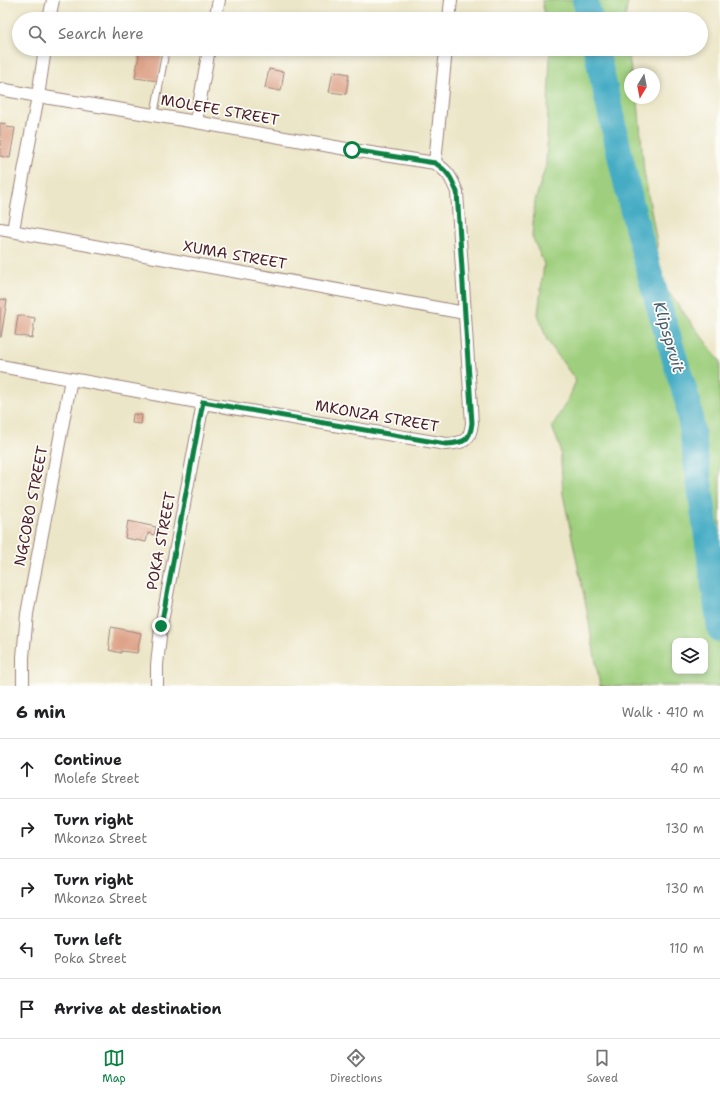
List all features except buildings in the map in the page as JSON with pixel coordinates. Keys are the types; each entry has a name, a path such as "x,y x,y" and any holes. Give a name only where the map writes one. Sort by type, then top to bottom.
{"street":[{"path":"50,12 53,0"},
{"path":"216,12 219,0"},
{"path":"450,12 451,0"},
{"path":"14,230 44,56"},
{"path":"196,122 208,56"},
{"path":"435,163 445,56"},
{"name":"MOLEFE STREET","path":"0,89 435,163"},
{"name":"MKONZA STREET","path":"0,366 446,444 458,443 467,439 471,433 472,423 457,192 449,174 435,163"},
{"name":"XUMA STREET","path":"0,229 14,230 465,314"},
{"name":"NGCOBO STREET","path":"23,686 23,657 27,614 71,379"},
{"name":"POKA STREET","path":"157,686 157,665 161,626 203,402"}],"lane":[{"path":"154,115 165,56"}],"green space":[{"path":"542,0 628,0 626,12 544,12"},
{"path":"550,56 628,56 631,68 624,68 624,104 638,104 644,172 657,243 656,266 660,281 720,361 720,686 600,686 586,606 563,494 560,447 552,427 567,401 576,381 547,340 538,314 544,264 532,236 535,201 546,165"}],"waterway":[{"name":"Klipspruit","path":"585,0 588,12"},
{"name":"Klipspruit","path":"598,56 631,204 653,286 688,403 720,629"}],"route":[{"path":"161,626 203,402 446,444 458,443 467,439 471,433 472,423 457,192 449,174 435,163 352,150"}]}
